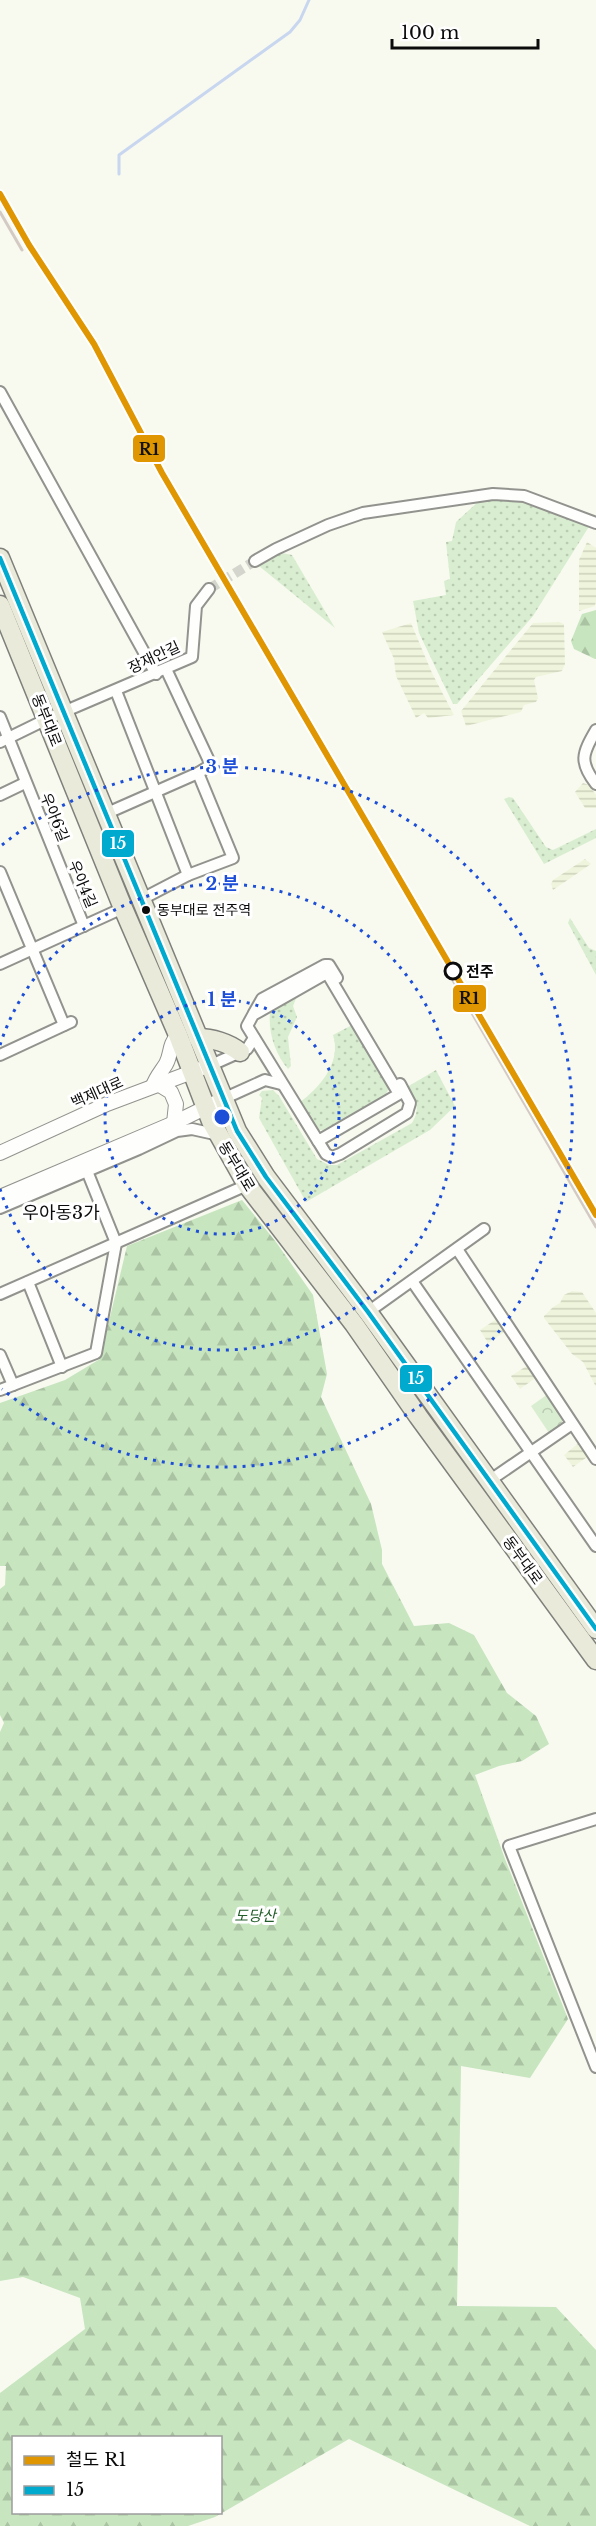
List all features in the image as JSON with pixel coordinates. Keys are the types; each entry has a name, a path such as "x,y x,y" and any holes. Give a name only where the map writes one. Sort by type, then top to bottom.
{"main road":[{"name":"동부대로","path":"0,558 123,908 178,1035 223,1099 237,1131 266,1178 368,1312 596,1629"},
{"name":"동부대로","path":"0,605 105,814 198,1038 206,1108 247,1185 354,1324 418,1416 596,1660"},
{"path":"198,1038 231,1044 240,1052"}],"street":[{"path":"0,392 161,671 211,765 198,773 105,814"},
{"path":"255,561 328,525 363,513 493,494 524,496 596,523"},
{"name":"장재안길","path":"5,740 192,657 196,606 209,589"},
{"path":"116,691 188,875"},
{"path":"0,717 5,740 25,783"},
{"path":"596,730 583,757 585,770 596,784"},
{"path":"141,900 188,875 233,858 198,773"},
{"name":"우아6길","path":"0,795 25,783 54,854"},
{"name":"우아4길","path":"54,854 84,926"},
{"path":"0,1055 68,1024 1,875"},
{"name":"우아4길","path":"0,964 123,908"},
{"path":"329,965 410,1103 407,1113 340,1154 332,1157 326,1154 247,1026 253,1015 262,999 329,965"},
{"path":"253,1015 327,974 399,1094 318,1141"},
{"path":"174,1123 176,1104 171,1092 155,1085 156,1076 166,1064 171,1043 178,1035"},
{"path":"200,1069 247,1049 254,1038"},
{"name":"백제대로","path":"0,1153 107,1104 200,1069"},
{"path":"3,1199 265,1080 281,1084"},
{"path":"3,1199 26,1197 177,1131 192,1129 219,1135"},
{"path":"118,1148 139,1149"},
{"path":"107,1163 118,1148"},
{"path":"0,1390 96,1353 116,1243 87,1172"},
{"path":"0,1294 247,1185"},
{"path":"3,1199 26,1197"},
{"path":"368,1312 484,1229"},
{"path":"457,1249 596,1459"},
{"path":"412,1281 596,1546"},
{"path":"28,1282 62,1367"},
{"path":"0,1355 13,1385"},
{"path":"489,1481 572,1424"},
{"path":"596,1820 509,1846 596,2067"}],"green space":[{"path":"480,500 526,501 590,525 533,616 457,704 453,704 419,633 413,601 446,595 444,581 450,579 446,542 452,541 456,522"},
{"path":"587,542 596,548 596,601 595,606 579,611 579,560"},
{"path":"282,553 292,555 335,628 259,566"},
{"path":"596,610 595,659 574,649 571,641 582,614"},
{"path":"559,622 564,624 565,664 562,671 536,677 534,680 538,698 536,702 524,705 521,712 466,726 461,711 533,623"},
{"path":"411,623 432,673 454,715 428,718 424,713 416,718 396,676 394,659 382,632"},
{"path":"583,783 589,785 596,795 596,808 585,808 575,792"},
{"path":"513,798 546,847 553,850 596,829 596,838 544,864 504,799"},
{"path":"585,859 591,864 553,890 551,884 553,880"},
{"path":"570,918 589,948 596,951 596,975 568,923"},
{"path":"298,994 293,1006 297,1017 288,1037 291,1066 288,1069 279,1057 273,1042 270,1013 272,1009"},
{"path":"354,1024 389,1088 385,1096 323,1130 315,1130 299,1103 327,1074 334,1055 333,1035"},
{"path":"436,1070 455,1106 430,1130 306,1202 259,1118 262,1098 259,1095 262,1091 273,1090 279,1096 317,1159 329,1165 337,1165 412,1123 417,1109 407,1087"},
{"name":"도당산","path":"242,1200 276,1242 313,1295 327,1374 321,1397 371,1504 382,1550 382,1564 414,1626 449,1623 474,1635 507,1693 536,1716 549,1744 522,1761 475,1775 505,1859 568,2019 530,2078 461,2066 457,2306 556,2307 596,2350 596,2526 530,2526 349,2439 222,2513 222,2436 12,2436 12,2514 220,2514 188,2526 0,2526 0,2393 85,2329 80,2298 23,2277 0,2281 0,1732 4,1723 0,1715 0,1589 5,1585 6,1566 0,1566 0,1403 65,1380 100,1359 127,1246"},
{"path":"572,1291 582,1292 596,1313 596,1387 583,1362 572,1354 544,1318 553,1307 560,1303 564,1295"},
{"path":"498,1318 506,1331 488,1343 480,1330"},
{"path":"528,1365 537,1377 520,1389 511,1376"},
{"path":"548,1394 563,1417 561,1425 549,1433 531,1406"},
{"path":"580,1442 590,1455 573,1467 564,1455"}],"waterway":[{"path":"119,174 119,155 290,32 300,20 309,0"}],"tunnel":[{"path":"209,589 255,561"}],"railway":[{"path":"0,212 22,250"},
{"path":"451,977 596,1227"}],"rail line":[{"name":"R1","path":"0,194 29,245 94,344 162,473 596,1215"}],"transit line":[{"name":"15","path":"0,558 237,1131 266,1177 368,1312 596,1629"}],"place":[{"name":"동부대로 전주역","path":"146,910"},
{"name":"전주","path":"453,971"}],"district":[{"name":"우아동3가","path":"61,1213"}]}
